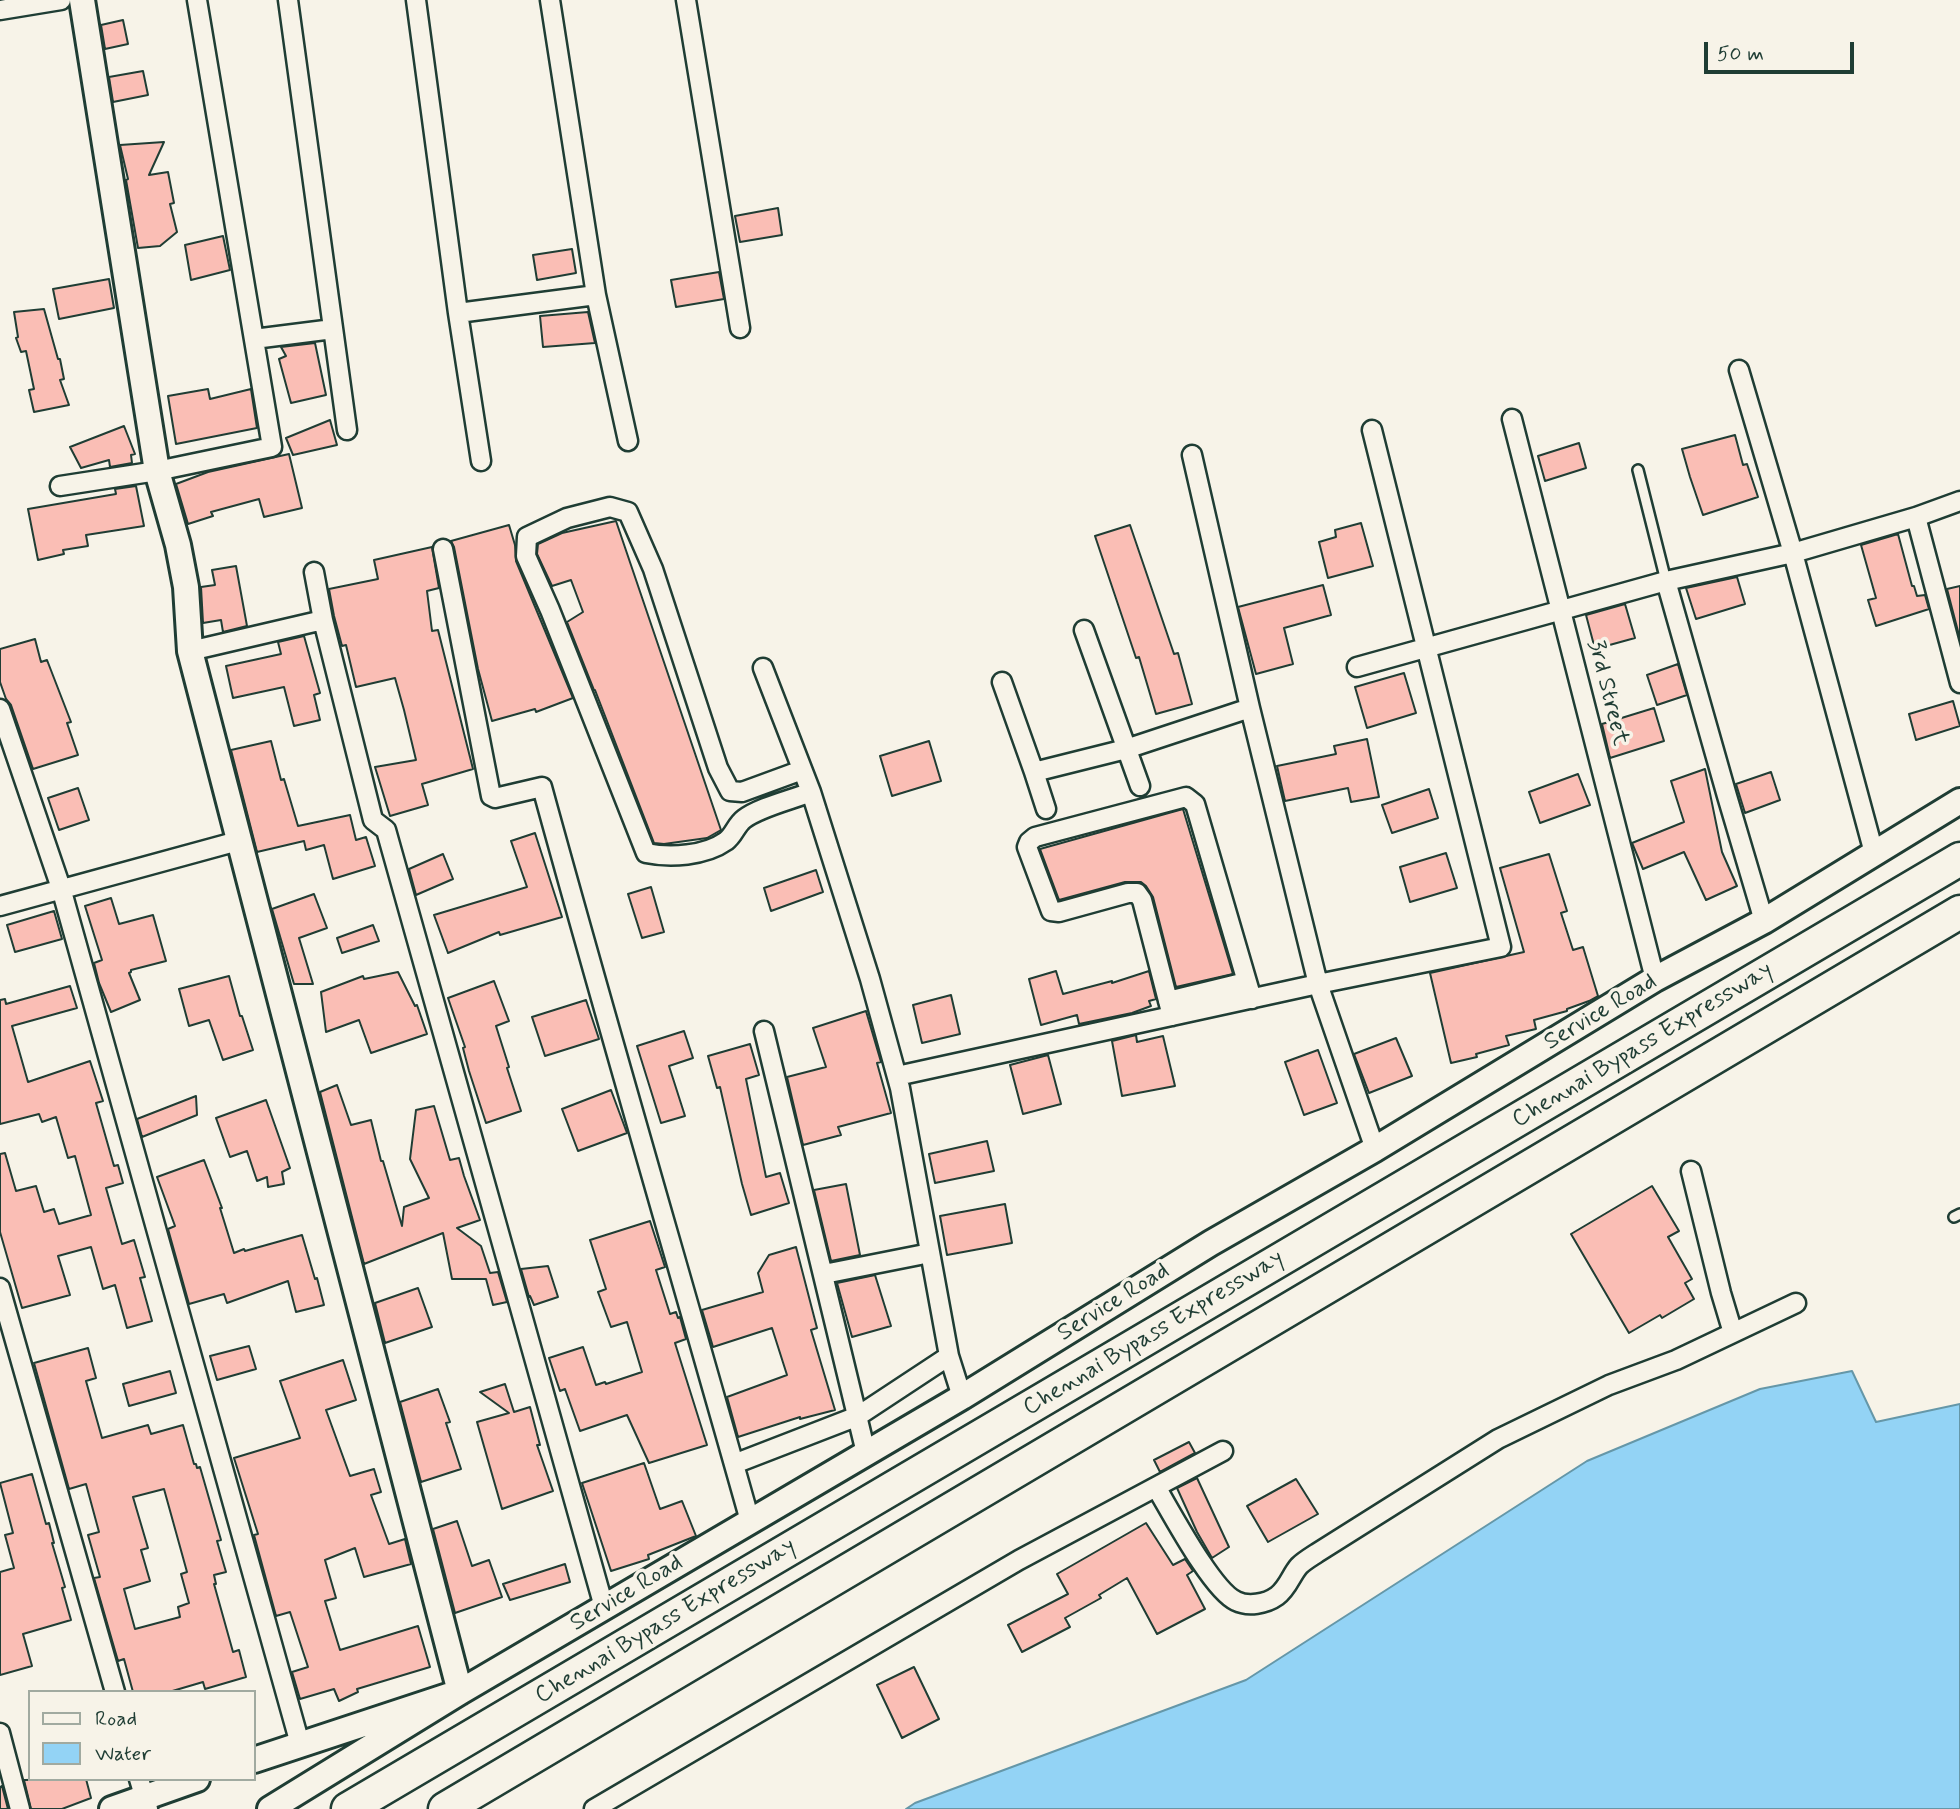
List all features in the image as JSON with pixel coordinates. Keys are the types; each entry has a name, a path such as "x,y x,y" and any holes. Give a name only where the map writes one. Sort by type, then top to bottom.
{"highway":[{"name":"Chennai Bypass Expressway","path":"348,1809 1960,859"},
{"name":"Chennai Bypass Expressway","path":"444,1809 1960,912"}],"street":[{"path":"0,10 61,0"},
{"path":"82,0 157,471 178,545 186,587 190,651 460,1692 256,1759"},
{"path":"60,486 157,471 272,447 197,0"},
{"path":"288,0 347,430"},
{"path":"416,0 458,313 481,461"},
{"path":"550,0 596,295 628,441"},
{"path":"686,0 740,328"},
{"path":"458,313 596,295"},
{"path":"254,339 333,328"},
{"path":"1739,370 1793,553 1874,853"},
{"name":"3rd Street","path":"1512,419 1655,979"},
{"path":"897,1076 1249,990 1318,984 1501,947 1372,430"},
{"path":"1192,455 1318,984 1375,1149"},
{"path":"1357,667 1666,580 1793,553 1916,517 1960,501"},
{"path":"802,770 742,792 730,791 718,768 653,569 628,512 610,507 567,518 527,537 526,556 646,853 699,853 726,841 742,820 811,792"},
{"path":"1916,517 1960,683"},
{"path":"443,550 491,796 495,798 542,787 750,1521"},
{"path":"314,572 323,620 373,820 386,830 604,1608"},
{"path":"1666,580 1764,921"},
{"path":"190,651 323,620"},
{"path":"1084,629 1140,786"},
{"path":"763,668 811,792 870,979 897,1076 949,1356 962,1397"},
{"path":"1002,682 1046,809"},
{"path":"1034,772 1126,750 1251,708"},
{"path":"0,709 61,888 300,1744"},
{"path":"1170,1008 1142,900 1137,893 1128,893 1059,912 1051,911 1027,847 1035,837 1186,797 1195,804 1249,990"},
{"name":"Service Road","path":"270,1809 460,1692 962,1397 1211,1242 1375,1149 1655,979 1764,921 1960,801"},
{"path":"0,906 238,841"},
{"path":"764,1031 866,1452"},
{"path":"1691,1171 1733,1333"},
{"path":"824,1274 930,1253"},
{"path":"0,1288 113,1690"},
{"path":"1156,1487 1214,1582 1235,1601 1251,1604 1265,1602 1278,1595 1290,1582 1298,1567 1317,1553 1498,1440 1609,1385 1676,1360 1796,1303"},
{"path":"734,1464 858,1416 949,1356"},
{"path":"594,1809 1019,1560 1223,1451"},
{"path":"0,1733 20,1809"},
{"path":"112,1809 144,1795 190,1781"}],"lane":[{"path":"1637,470 1666,580"}],"water":[{"path":"1852,1371 1876,1422 1960,1404 1960,1809 906,1809 915,1803 1246,1680 1587,1461 1760,1389"}],"building":[{"path":"123,20 128,44 105,49 101,25"},
{"path":"143,71 148,95 113,102 109,77"},
{"path":"164,142 149,175 168,172 174,203 170,204 177,232 160,246 138,248 120,145"},
{"path":"778,208 782,235 740,242 735,216"},
{"path":"223,236 230,270 191,280 185,245"},
{"path":"572,249 576,273 537,280 533,255"},
{"path":"719,272 724,299 676,307 671,280"},
{"path":"109,279 114,308 59,319 53,289"},
{"path":"44,309 60,359 64,379 60,380 69,405 34,412 29,390 34,389 26,351 21,352 16,338 14,312"},
{"path":"588,312 595,343 543,347 540,316"},
{"path":"315,343 326,395 291,403 279,359 286,356 281,347"},
{"path":"208,389 210,399 251,389 257,428 176,444 168,396"},
{"path":"330,420 337,445 293,455 286,438"},
{"path":"124,426 135,454 131,455 132,463 110,467 109,460 81,468 70,447"},
{"path":"1735,435 1743,465 1747,464 1758,497 1703,515 1682,449"},
{"path":"1579,443 1586,468 1545,481 1538,456"},
{"path":"289,454 302,508 264,517 259,499 211,512 213,516 188,524 176,484 208,472"},
{"path":"136,486 144,526 86,535 88,546 63,550 64,554 38,560 28,509 116,494 115,489"},
{"path":"616,521 721,830 707,838 654,843 567,622 583,612 571,580 552,586 537,554 538,544 562,533"},
{"path":"1361,523 1373,566 1328,578 1319,542 1336,537 1335,530"},
{"path":"509,525 516,561 573,698 536,712 535,709 492,721 478,669 451,541"},
{"path":"1130,525 1174,654 1178,653 1192,704 1156,714 1139,657 1136,658 1095,536"},
{"path":"1898,534 1912,586 1917,596 1925,595 1929,609 1876,626 1868,600 1876,598 1861,545"},
{"path":"432,547 439,588 427,591 432,631 438,630 473,769 422,784 428,805 390,816 375,767 416,760 404,710 395,678 356,687 346,645 342,646 329,589 378,579 374,560"},
{"path":"236,566 247,626 223,632 221,620 203,623 201,587 215,585 212,570"},
{"path":"1737,577 1745,604 1696,619 1686,588"},
{"path":"1323,585 1331,615 1284,628 1293,664 1256,674 1238,607"},
{"path":"1960,586 1960,639 1947,589"},
{"path":"1625,604 1635,638 1595,649 1586,615"},
{"path":"304,636 320,693 314,695 320,720 294,726 284,687 233,698 226,666 281,654 278,642"},
{"path":"35,639 41,662 47,660 71,722 67,723 78,755 33,769 11,705 0,682 0,649"},
{"path":"1678,664 1687,695 1657,705 1647,675"},
{"path":"1404,673 1416,713 1367,728 1355,687"},
{"path":"1953,701 1960,726 1916,740 1909,714"},
{"path":"1654,708 1664,741 1610,758 1602,724"},
{"path":"1367,739 1379,797 1351,802 1348,788 1285,801 1277,766 1336,754 1334,746"},
{"path":"271,741 281,780 284,779 298,826 350,815 356,840 366,837 375,866 333,879 324,845 306,850 304,841 257,852 231,750"},
{"path":"929,741 941,781 892,796 880,756"},
{"path":"1705,769 1722,852 1737,886 1706,900 1684,852 1643,869 1632,843 1684,822 1671,781"},
{"path":"1771,772 1780,800 1745,813 1736,784"},
{"path":"1578,774 1590,805 1540,823 1529,792"},
{"path":"78,788 89,820 59,830 48,798"},
{"path":"1429,789 1438,818 1392,833 1382,805"},
{"path":"1183,809 1233,974 1176,987 1153,897 1146,886 1141,882 1125,882 1059,900 1040,849"},
{"path":"535,833 562,917 500,935 499,932 448,953 434,915 527,887 511,841"},
{"path":"1446,853 1457,888 1410,902 1400,867"},
{"path":"443,854 453,879 416,895 409,869"},
{"path":"1549,854 1567,911 1561,913 1573,950 1583,947 1598,996 1567,1011 1534,1020 1536,1029 1506,1036 1509,1045 1451,1063 1430,973 1524,952 1500,868"},
{"path":"816,870 823,892 771,911 764,888"},
{"path":"651,887 664,932 642,938 628,894"},
{"path":"314,894 327,928 299,938 313,984 294,984 272,909"},
{"path":"111,898 119,924 153,915 166,961 131,970 129,973 140,1000 111,1012 94,963 102,960 85,906"},
{"path":"54,911 62,939 15,952 7,925"},
{"path":"373,925 379,941 342,953 337,938"},
{"path":"1056,971 1063,994 1149,971 1156,999 1149,1001 1151,1006 1132,1013 1079,1024 1077,1015 1041,1025 1029,979"},
{"path":"398,972 415,1006 417,1005 427,1034 371,1053 359,1020 326,1032 321,992 363,976 364,979"},
{"path":"229,976 253,1050 223,1060 209,1020 189,1026 179,989"},
{"path":"494,981 509,1021 496,1026 521,1111 486,1123 448,998"},
{"path":"70,986 77,1008 12,1026 28,1082 90,1061 103,1101 96,1103 114,1166 118,1165 123,1183 106,1188 122,1244 134,1240 145,1277 140,1278 152,1321 127,1328 115,1285 103,1289 91,1247 58,1256 70,1295 22,1308 0,1232 0,1154 5,1153 16,1191 36,1186 44,1212 54,1209 59,1224 91,1215 75,1156 68,1158 56,1117 42,1122 39,1114 0,1124 0,1000 5,999 6,1004"},
{"path":"951,995 960,1034 922,1043 913,1005"},
{"path":"586,1000 599,1039 545,1056 532,1017"},
{"path":"866,1011 881,1062 877,1063 891,1113 838,1127 841,1135 803,1145 787,1077 826,1067 813,1028"},
{"path":"684,1031 693,1058 669,1066 685,1116 661,1123 637,1046"},
{"path":"1136,1035 1137,1042 1163,1036 1175,1086 1122,1096 1112,1041"},
{"path":"1396,1038 1412,1076 1369,1093 1354,1054"},
{"path":"750,1044 759,1075 746,1079 766,1177 780,1173 789,1203 751,1215 720,1087 717,1088 708,1056"},
{"path":"1318,1050 1337,1103 1304,1115 1285,1062"},
{"path":"1048,1055 1061,1104 1023,1114 1010,1065"},
{"path":"337,1085 351,1125 371,1120 402,1226 404,1207 429,1198 410,1159 416,1110 434,1106 450,1160 459,1158 480,1220 457,1228 481,1246 490,1273 498,1272 507,1302 493,1305 486,1279 452,1279 443,1233 364,1264 320,1092"},
{"path":"611,1090 627,1133 578,1151 562,1109"},
{"path":"196,1096 197,1115 142,1137 137,1119"},
{"path":"266,1100 290,1168 282,1172 284,1184 268,1187 267,1177 257,1181 247,1151 230,1157 216,1118"},
{"path":"987,1141 994,1171 935,1183 929,1154"},
{"path":"204,1160 222,1208 234,1253 302,1235 324,1305 296,1312 288,1281 227,1303 224,1294 189,1304 168,1229 175,1226 157,1177"},
{"path":"846,1184 860,1255 831,1261 814,1190"},
{"path":"1652,1186 1679,1231 1668,1237 1692,1279 1685,1283 1694,1299 1629,1333 1571,1234"},
{"path":"1005,1204 1012,1243 947,1255 940,1216"},
{"path":"650,1221 665,1267 656,1270 670,1314 676,1312 678,1318 680,1317 686,1339 675,1343 707,1445 649,1463 627,1415 580,1431 565,1389 560,1391 549,1358 583,1347 596,1385 642,1372 627,1322 611,1327 598,1292 606,1289 590,1240"},
{"path":"796,1247 817,1328 811,1330 835,1410 800,1417 738,1437 727,1397 787,1375 772,1328 713,1347 702,1310 763,1292 758,1273 769,1255"},
{"path":"548,1266 558,1297 534,1305 521,1269"},
{"path":"875,1275 891,1326 852,1337 837,1283"},
{"path":"418,1288 432,1327 385,1343 375,1303"},
{"path":"249,1346 256,1369 217,1380 210,1356"},
{"path":"88,1348 96,1378 86,1381 102,1438 148,1425 151,1434 183,1425 194,1464 197,1468 200,1467 221,1540 217,1541 226,1572 214,1575 214,1584 233,1652 239,1650 246,1677 205,1689 203,1682 176,1690 132,1690 124,1659 118,1661 94,1578 100,1577 88,1535 99,1532 86,1484 69,1489 34,1363","holes":["164,1489 187,1572 181,1574 189,1603 178,1607 180,1617 135,1629 124,1589 150,1581 141,1550 148,1548 133,1497"]},
{"path":"343,1360 356,1400 326,1410 350,1476 374,1469 381,1492 371,1495 389,1544 405,1539 411,1564 364,1577 355,1548 325,1560 336,1598 325,1601 340,1650 418,1626 430,1667 357,1689 358,1692 339,1701 334,1689 300,1699 292,1672 308,1667 290,1612 276,1616 254,1535 258,1534 234,1458 300,1438 280,1381"},
{"path":"170,1371 176,1393 129,1406 123,1384"},
{"path":"505,1384 514,1412 530,1407 540,1445 537,1445 553,1491 502,1509 477,1422 509,1413 480,1392"},
{"path":"438,1389 450,1422 446,1423 461,1469 421,1482 400,1402"},
{"path":"1189,1442 1195,1453 1160,1472 1154,1460"},
{"path":"644,1463 660,1509 682,1501 696,1536 648,1555 649,1559 611,1571 582,1483"},
{"path":"32,1474 46,1524 49,1523 71,1620 23,1634 32,1666 0,1675 0,1572 14,1568 5,1535 13,1533 0,1483"},
{"path":"1197,1478 1229,1547 1212,1558 1177,1488"},
{"path":"1296,1479 1318,1514 1268,1542 1247,1506"},
{"path":"457,1521 472,1566 489,1560 502,1597 455,1613 433,1529"},
{"path":"1146,1523 1173,1565 1185,1559 1193,1571 1187,1575 1205,1609 1157,1634 1127,1578 1099,1595 1101,1598 1065,1618 1070,1627 1022,1652 1008,1625 1068,1594 1057,1574"},
{"path":"565,1564 570,1582 510,1600 503,1584"},
{"path":"914,1667 939,1719 902,1738 877,1685"},
{"path":"24,1780 87,1781 91,1798 62,1809 31,1809"},
{"path":"2,1786 8,1809 0,1809"}]}
